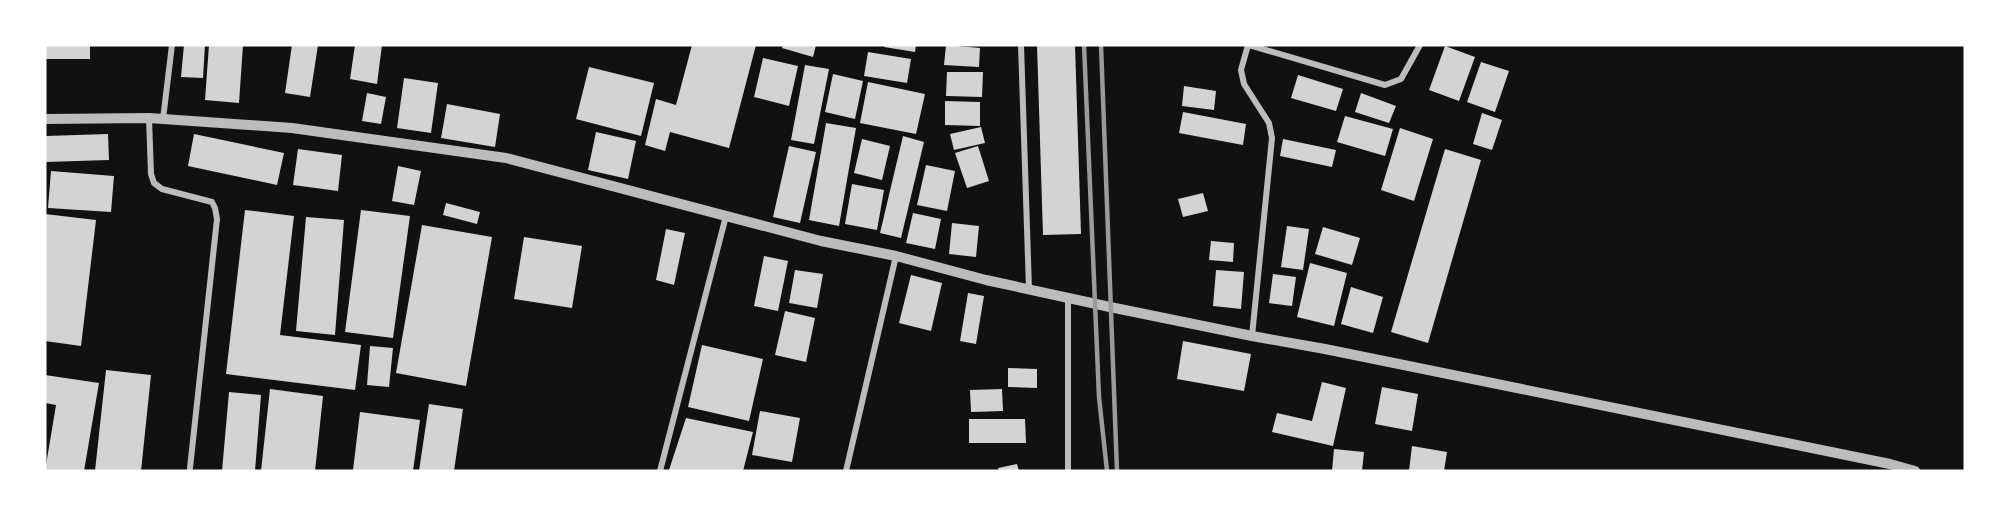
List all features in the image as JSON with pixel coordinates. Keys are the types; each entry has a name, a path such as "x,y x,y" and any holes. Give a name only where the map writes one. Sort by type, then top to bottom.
{"street":[{"path":"163,119 172,45"},
{"path":"1021,45 1029,289"},
{"path":"1252,336 1272,138 1269,123 1244,84 1241,70 1249,45 1385,85 1401,78 1420,45"},
{"path":"149,118 151,174 154,183 162,189 212,202 217,219 190,468"},
{"path":"45,119 149,118 292,128 506,158 821,242 896,256 1029,289 1915,471"},
{"path":"660,471 726,216"},
{"path":"846,471 896,256"},
{"path":"1068,297 1068,469"}],"building":[{"path":"45,45 90,45 90,59 45,59"},
{"path":"184,45 205,45 203,78 181,77"},
{"path":"209,45 243,45 239,103 205,100"},
{"path":"292,45 318,45 310,97 285,93"},
{"path":"355,45 382,45 377,84 350,79"},
{"path":"692,45 756,45 729,148 670,132 665,151 645,145 656,99 676,105"},
{"path":"783,45 816,45 813,57 782,48"},
{"path":"885,45 916,45 915,52 884,47"},
{"path":"946,45 980,48 979,67 944,65"},
{"path":"1037,45 1075,45 1081,234 1043,235"},
{"path":"1445,46 1475,57 1459,101 1429,90"},
{"path":"868,52 911,59 907,83 864,76"},
{"path":"763,58 798,66 789,106 754,97"},
{"path":"1481,62 1509,71 1495,112 1467,102"},
{"path":"805,65 829,69 814,144 791,140"},
{"path":"589,67 654,83 641,136 576,119"},
{"path":"947,72 983,72 982,97 946,96"},
{"path":"833,74 863,81 855,119 825,112"},
{"path":"1298,75 1343,89 1336,111 1291,98"},
{"path":"404,78 438,83 431,133 397,128"},
{"path":"868,82 925,94 916,134 860,123"},
{"path":"1184,86 1216,91 1214,110 1182,106"},
{"path":"367,93 386,97 381,124 362,121"},
{"path":"1361,93 1396,106 1389,123 1355,112"},
{"path":"945,101 980,102 980,126 945,125"},
{"path":"447,104 500,114 495,147 441,138"},
{"path":"1183,112 1246,124 1243,145 1179,133"},
{"path":"1482,113 1502,120 1492,150 1473,144"},
{"path":"1345,116 1393,129 1385,156 1337,142"},
{"path":"826,123 856,128 839,226 809,220"},
{"path":"981,127 985,143 954,150 950,134"},
{"path":"1400,128 1433,139 1414,201 1381,190"},
{"path":"596,132 636,141 628,179 588,170"},
{"path":"108,134 109,160 45,162 45,136"},
{"path":"194,134 284,153 277,185 188,166"},
{"path":"903,136 924,142 901,238 880,233"},
{"path":"862,139 890,146 882,180 854,173"},
{"path":"1283,139 1336,150 1332,167 1280,156"},
{"path":"789,146 816,152 800,223 773,217"},
{"path":"978,146 989,181 967,188 955,153"},
{"path":"298,149 342,155 338,191 293,185"},
{"path":"1445,149 1481,160 1428,343 1391,332"},
{"path":"926,165 955,171 947,211 917,205"},
{"path":"398,166 421,171 414,205 392,201"},
{"path":"51,171 114,176 111,212 48,208"},
{"path":"852,184 884,190 877,230 845,224"},
{"path":"1203,193 1208,211 1183,217 1178,199"},
{"path":"446,203 480,212 477,224 443,215"},
{"path":"245,210 294,216 280,335 361,345 355,390 226,374"},
{"path":"361,210 410,216 393,338 345,332"},
{"path":"913,213 941,219 935,249 906,243"},
{"path":"45,214 96,220 81,346 45,341"},
{"path":"306,217 344,220 335,335 296,331"},
{"path":"952,223 979,226 976,257 949,254"},
{"path":"422,225 492,237 466,386 396,373"},
{"path":"1287,226 1309,229 1303,270 1281,267"},
{"path":"1323,227 1360,238 1352,265 1315,254"},
{"path":"666,229 685,233 674,285 656,280"},
{"path":"524,237 582,246 572,308 514,299"},
{"path":"1211,241 1234,243 1233,262 1209,260"},
{"path":"764,256 788,261 778,311 754,306"},
{"path":"1310,263 1347,273 1334,326 1297,317"},
{"path":"795,270 823,274 817,308 789,303"},
{"path":"1216,270 1244,272 1241,309 1213,306"},
{"path":"1273,274 1296,277 1292,306 1269,303"},
{"path":"911,275 942,283 931,331 899,323"},
{"path":"1351,287 1383,297 1373,333 1341,324"},
{"path":"968,293 984,296 976,344 960,341"},
{"path":"785,311 815,318 806,362 775,355"},
{"path":"1183,341 1251,354 1244,391 1177,379"},
{"path":"702,345 763,359 749,421 688,407"},
{"path":"370,346 393,348 389,387 367,385"},
{"path":"1008,368 1037,369 1037,388 1008,387"},
{"path":"106,370 151,375 141,471 95,471"},
{"path":"45,375 99,383 84,471 45,471 56,405 45,403"},
{"path":"1322,382 1346,388 1333,446 1272,432 1277,413 1312,421"},
{"path":"1382,387 1418,394 1412,431 1375,424"},
{"path":"270,389 323,396 315,471 261,471"},
{"path":"1002,389 1003,411 971,412 970,390"},
{"path":"229,392 261,395 255,471 222,471"},
{"path":"429,404 463,409 454,471 419,471"},
{"path":"760,411 800,418 792,462 752,455"},
{"path":"360,412 420,420 413,471 353,470"},
{"path":"686,418 753,432 743,471 669,470"},
{"path":"969,419 1025,419 1026,443 969,443"},
{"path":"1412,446 1447,452 1444,471 1409,471"},
{"path":"1334,449 1364,452 1362,471 1332,471"},
{"path":"1017,464 1019,471 999,471 998,468"}],"railway":[{"path":"1084,45 1099,397 1107,471"},
{"path":"1101,45 1117,471"}]}
